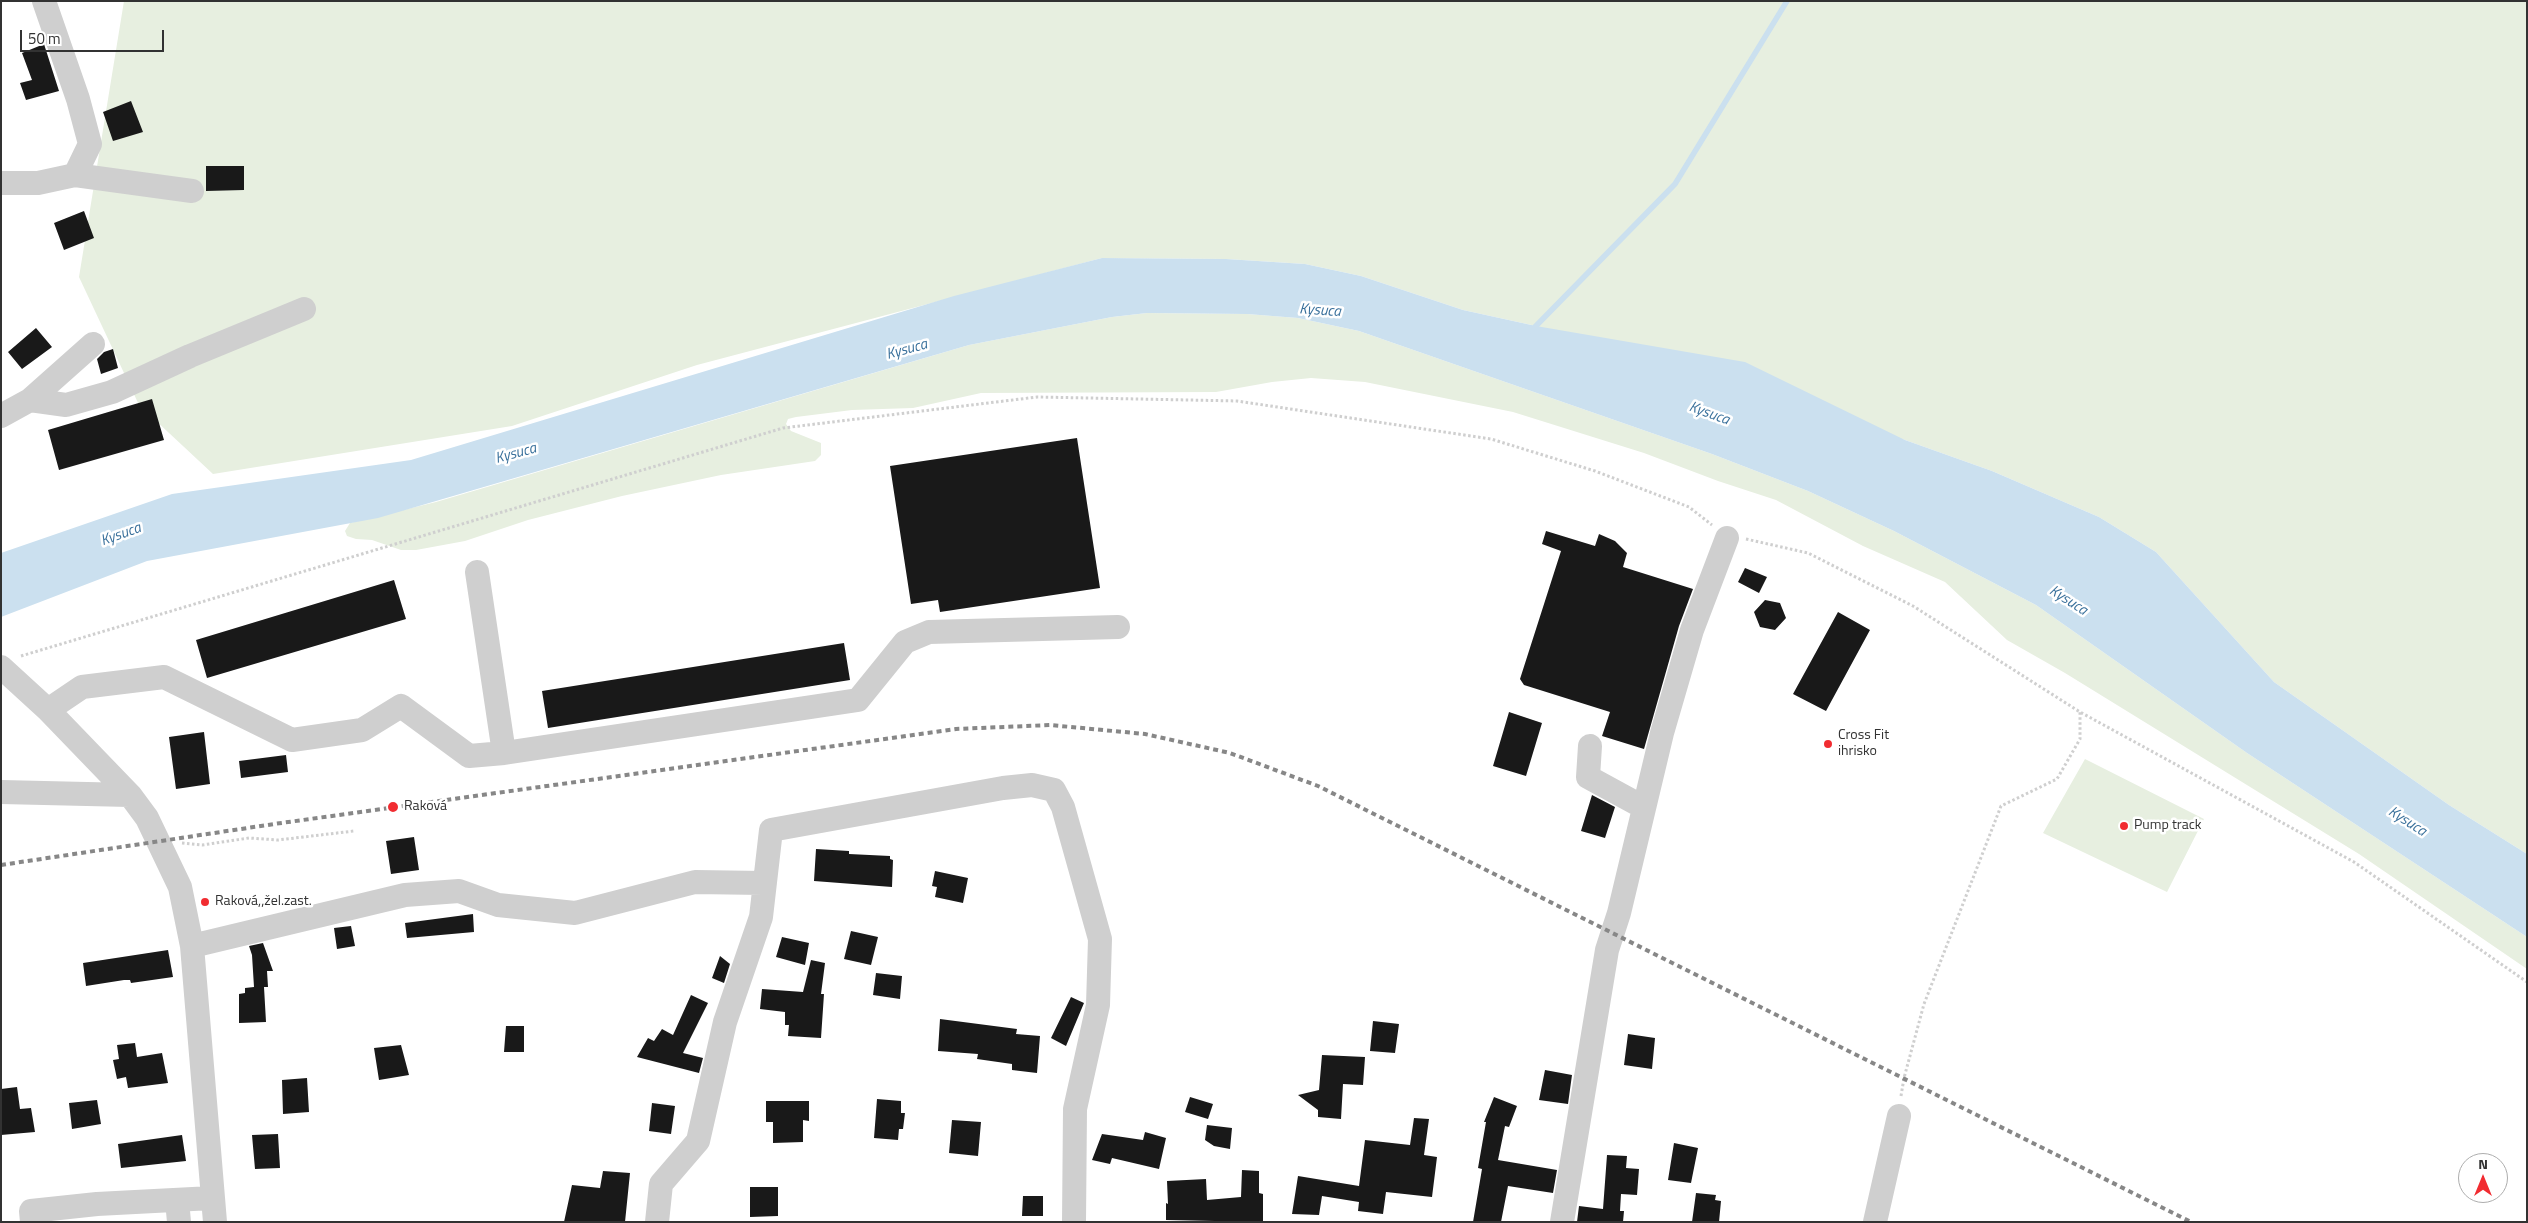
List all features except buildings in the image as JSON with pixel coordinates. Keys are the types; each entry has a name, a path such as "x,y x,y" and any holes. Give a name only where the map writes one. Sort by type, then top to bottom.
{"street":[{"path":"44,1 78,99 90,144 75,175"},
{"path":"1,183 38,183 75,175 192,191"},
{"path":"30,400 66,405 112,392 190,356 304,309"},
{"path":"1,416 30,400 93,344"},
{"path":"1562,1222 1607,950 1618,913 1662,734 1692,630 1727,538"},
{"path":"477,572 504,753"},
{"path":"48,710 82,687 164,677 292,740 362,730 401,706 469,756 504,753 858,700 905,642 930,632 1118,627"},
{"path":"11,662 48,710 130,795 147,818 180,887 192,946 215,1222"},
{"path":"1590,746 1588,777 1644,807"},
{"path":"657,1222 661,1184 698,1141 725,1022 761,917 770,830 1003,788 1032,785 1054,790 1063,807 1100,939 1098,1005 1075,1109 1074,1222"},
{"path":"1,792 130,795"},
{"path":"192,946 405,895 459,891 498,905 575,912 695,882 764,883"},
{"path":"1875,1222 1899,1116"},
{"path":"32,1222 31,1211 178,1211 212,1198"}],"path":[{"path":"11,662 783,428 1037,397 1237,401 1490,439 1595,471 1689,507 1727,538 1749,539 1808,553 1912,606 2080,712 2354,862 2527,982"},
{"path":"1899,1116 1904,1078 1924,1004 2001,806 2057,779 2080,739 2080,712"},
{"path":"162,846 190,842 202,845 249,838 286,839 354,831"}],"green space":[{"path":"124,1 2527,1 2527,854 2449,805 2274,682 2156,552 2099,517 1992,471 1905,440 1536,326 1463,310 1361,276 1305,264 1226,259 1102,258 697,365 512,426 213,474 139,405 79,277"},
{"path":"1147,313 1247,314 1298,318 1359,331 1712,454 1808,491 1894,531 2036,605 2247,753 2527,937 2527,969 2359,854 2065,673 2007,640 1945,582 1863,546 1776,500 1718,481 1644,453 1513,412 1365,382 1311,378 1272,382 1216,392 981,393 913,408 852,410 796,417 788,419 786,424 791,431 821,443 821,455 815,461 721,475 622,496 528,520 465,541 416,550 401,550 372,540 356,539 347,536 345,531 350,523 436,502 969,345 1112,317"},
{"name":"Pump track","path":"2085,759 2204,819 2167,892 2043,833"}],"water":[{"name":"Kysuca","path":"1102,258 1226,259 1305,264 1361,276 1463,310 1536,326 1745,362 1905,440 1992,471 2099,517 2156,552 2274,682 2449,805 2527,854 2527,937 2247,753 2036,605 1894,531 1808,491 1712,454 1359,331 1298,318 1247,314 1147,313 1112,317 969,345 378,518 147,561 1,617 1,553 172,494 411,460 954,296"}],"waterway":[{"path":"1531,331 1675,184 1787,1"}],"railway":[{"path":"1,865 274,824 956,729 1050,725 1145,734 1230,753 1318,786 2191,1222"}],"place":[{"name":"Cross Fit ihrisko","path":"1828,744"},
{"name":"Raková","path":"393,807"},
{"name":"Pump track","path":"2124,826"},
{"name":"Raková,,žel.zast.","path":"205,902"}]}
